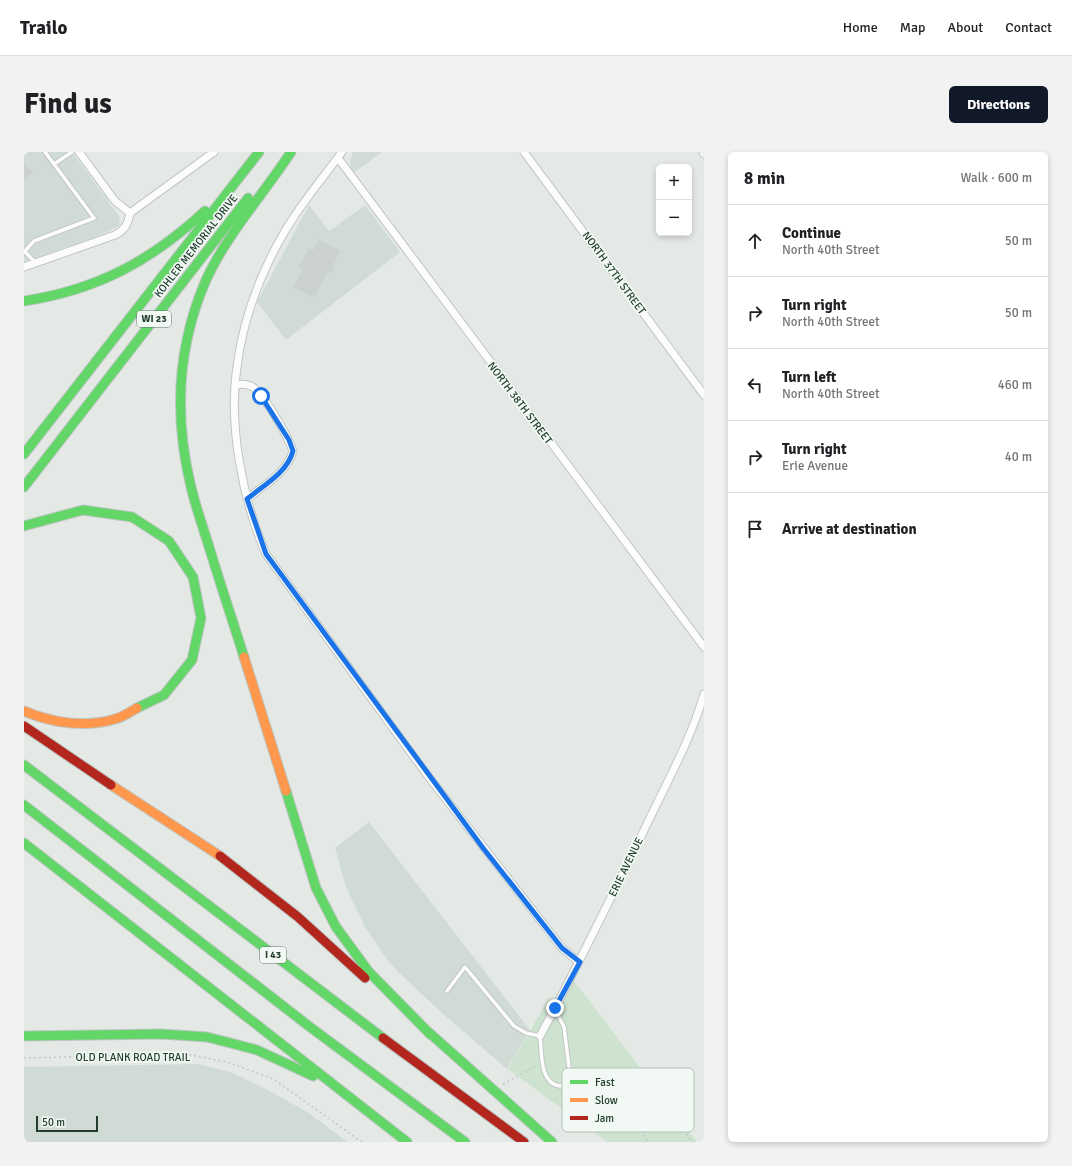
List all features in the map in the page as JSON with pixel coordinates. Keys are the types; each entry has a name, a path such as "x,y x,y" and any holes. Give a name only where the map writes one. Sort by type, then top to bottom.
{"highway":[{"path":"24,301 66,294 99,283 134,266 158,251 187,228 204,212 258,152"},
{"name":"KOHLER MEMORIAL DRIVE","path":"24,454 258,152"},
{"name":"KOHLER MEMORIAL DRIVE","path":"24,487 284,152"},
{"path":"292,152 275,179 222,252 195,305 183,351 181,369 179,412 182,449 192,489 316,888 333,921 351,950 370,972 431,1034"},
{"path":"24,526 54,514 70,510 93,509 132,517 152,526 169,540 182,556 195,582 201,615 200,634 194,655 185,672 161,698 142,710 113,719 82,723 48,719 24,711"},
{"path":"24,726 52,746 225,859 298,917 552,1142"},
{"name":"I 43","path":"24,765 375,1032 524,1142"},
{"path":"24,805 310,1027 465,1142"},
{"path":"24,843 407,1142"},
{"path":"24,1036 161,1034 207,1037 257,1050 278,1058 351,1098"}],"street":[{"path":"79,152 115,201 130,214"},
{"path":"24,267 120,232 129,223 130,214 214,152"},
{"name":"NORTH 37TH STREET","path":"524,152 704,395"},
{"path":"340,155 301,206 286,230 267,266 256,293 243,334 236,367 236,428 247,499 266,554 483,848 562,948 580,962"},
{"name":"NORTH 38TH STREET","path":"340,155 704,647"},
{"path":"235,385 249,386 254,389 272,412 289,440 293,451 287,464 280,473 247,499"},
{"name":"ERIE AVENUE","path":"540,1036 580,962 693,726 704,694"}],"lane":[{"path":"37,263 24,251 34,241 94,218 45,152"},
{"path":"54,164 72,152"},
{"path":"447,991 466,967 514,1026 530,1035 540,1036 543,1064 546,1075 557,1086 562,1086"},
{"path":"555,1008 564,1027 570,1068"}],"path":[{"name":"OLD PLANK ROAD TRAIL","path":"24,1058 191,1055 227,1062 273,1079 362,1142"},
{"path":"503,1084 528,1069 543,1064"},
{"path":"643,1132 648,1142"},
{"path":"685,1132 690,1142"}],"shaded area":[{"path":"24,152 72,152 119,216 119,226 98,236 24,262"},
{"path":"353,152 382,152 352,174 350,161"},
{"path":"309,205 329,231 365,205 400,252 286,340 257,302"},
{"path":"369,822 530,1030 507,1069 442,1013 397,971 386,958 365,927 346,887 335,848"},
{"path":"199,1064 233,1073 268,1090 309,1113 347,1142 24,1142 24,1067"}],"green space":[{"path":"574,981 640,1068 562,1068 562,1109 508,1069 549,998 561,1005"},
{"path":"593,1132 689,1132 697,1142 607,1142"}],"building":[{"path":"24,163 32,173 24,179"},
{"path":"319,240 340,251 332,267 334,268 331,273 328,271 314,297 294,287 303,269 299,267 309,249 313,251"}],"traffic: fast":[{"path":"24,454 259,152"},
{"path":"244,657 191,487 182,435 181,382 189,331 196,305 206,280 224,247 291,152"},
{"path":"24,487 248,198"},
{"path":"24,301 51,296 75,289 122,271 164,245 205,211"},
{"path":"24,526 83,510 132,517 169,541 193,577 201,618 192,660 164,695 137,708"},
{"path":"24,765 383,1038"},
{"path":"286,791 316,888 336,927 369,972 431,1035"},
{"path":"24,805 310,1027 465,1142"},
{"path":"24,843 407,1142"},
{"path":"425,1029 552,1142"},
{"path":"24,1036 161,1034 207,1037 257,1050 313,1076"}],"traffic: slow":[{"path":"244,657 286,791"},
{"path":"24,711 46,719 81,724 104,722 115,719 124,716 137,708"},
{"path":"111,785 220,856"}],"traffic: jam":[{"path":"24,726 111,785"},
{"path":"220,856 298,917 365,978"},
{"path":"383,1038 524,1142"}],"route":[{"path":"261,396 289,440 293,451 287,464 276,477 247,499 266,554 428,776 483,848 562,948 569,956 580,962 555,1008"}]}
